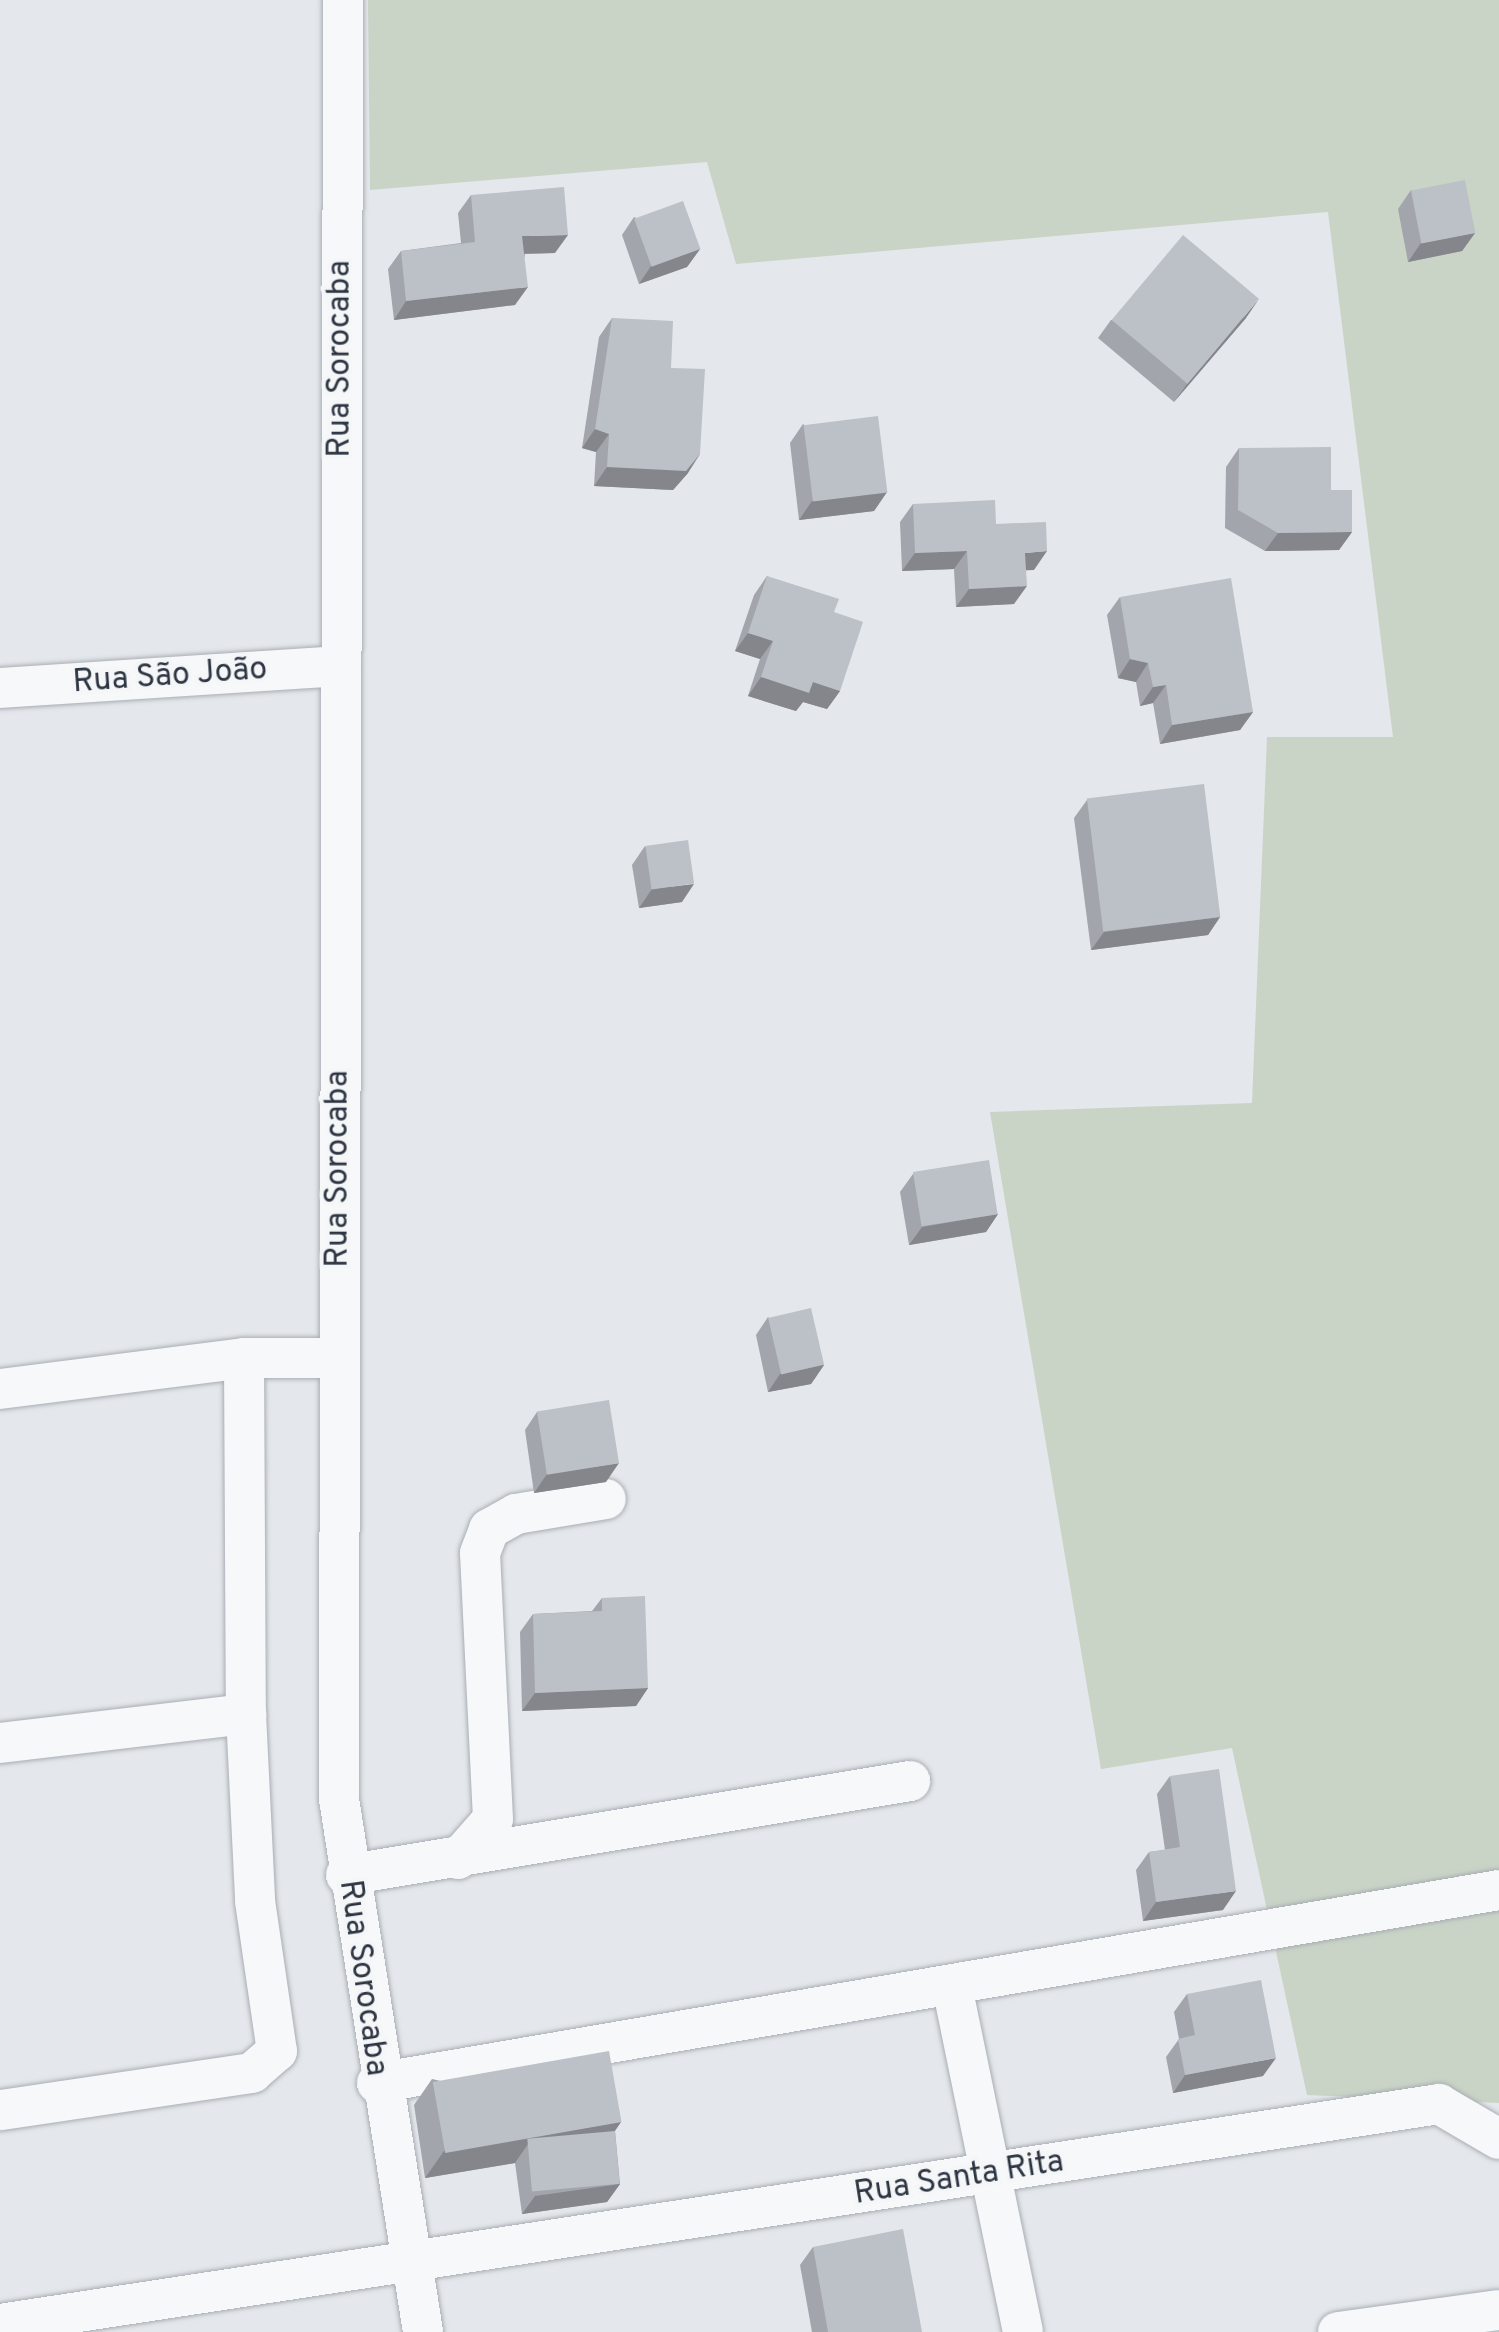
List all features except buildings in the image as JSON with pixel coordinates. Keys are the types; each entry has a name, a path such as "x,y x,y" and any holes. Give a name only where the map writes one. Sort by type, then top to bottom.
{"street":[{"name":"Rua Sorocaba","path":"343,0 339,1358 346,1875 377,2083 423,2332"},
{"name":"Rua São João","path":"0,688 340,666"},
{"path":"0,2110 272,2065 246,1714 244,1358"},
{"path":"0,1389 244,1358 339,1358"},
{"path":"458,1860 493,1818 480,1553 489,1529 516,1514 606,1499"},
{"path":"0,1742 246,1714"},
{"path":"346,1875 458,1860 910,1780"},
{"path":"377,2083 1499,1890"},
{"path":"952,1986 994,2173 1022,2332"},
{"name":"Rua Santa Rita","path":"0,2324 1439,2104 1499,2138"},
{"path":"1338,2332 1481,2312"}],"green space":[{"path":"368,0 1499,0 1499,2103 1307,2095 1232,1748 1101,1769 990,1112 1252,1103 1267,737 1393,737 1328,212 736,264 707,162 370,190"}]}
